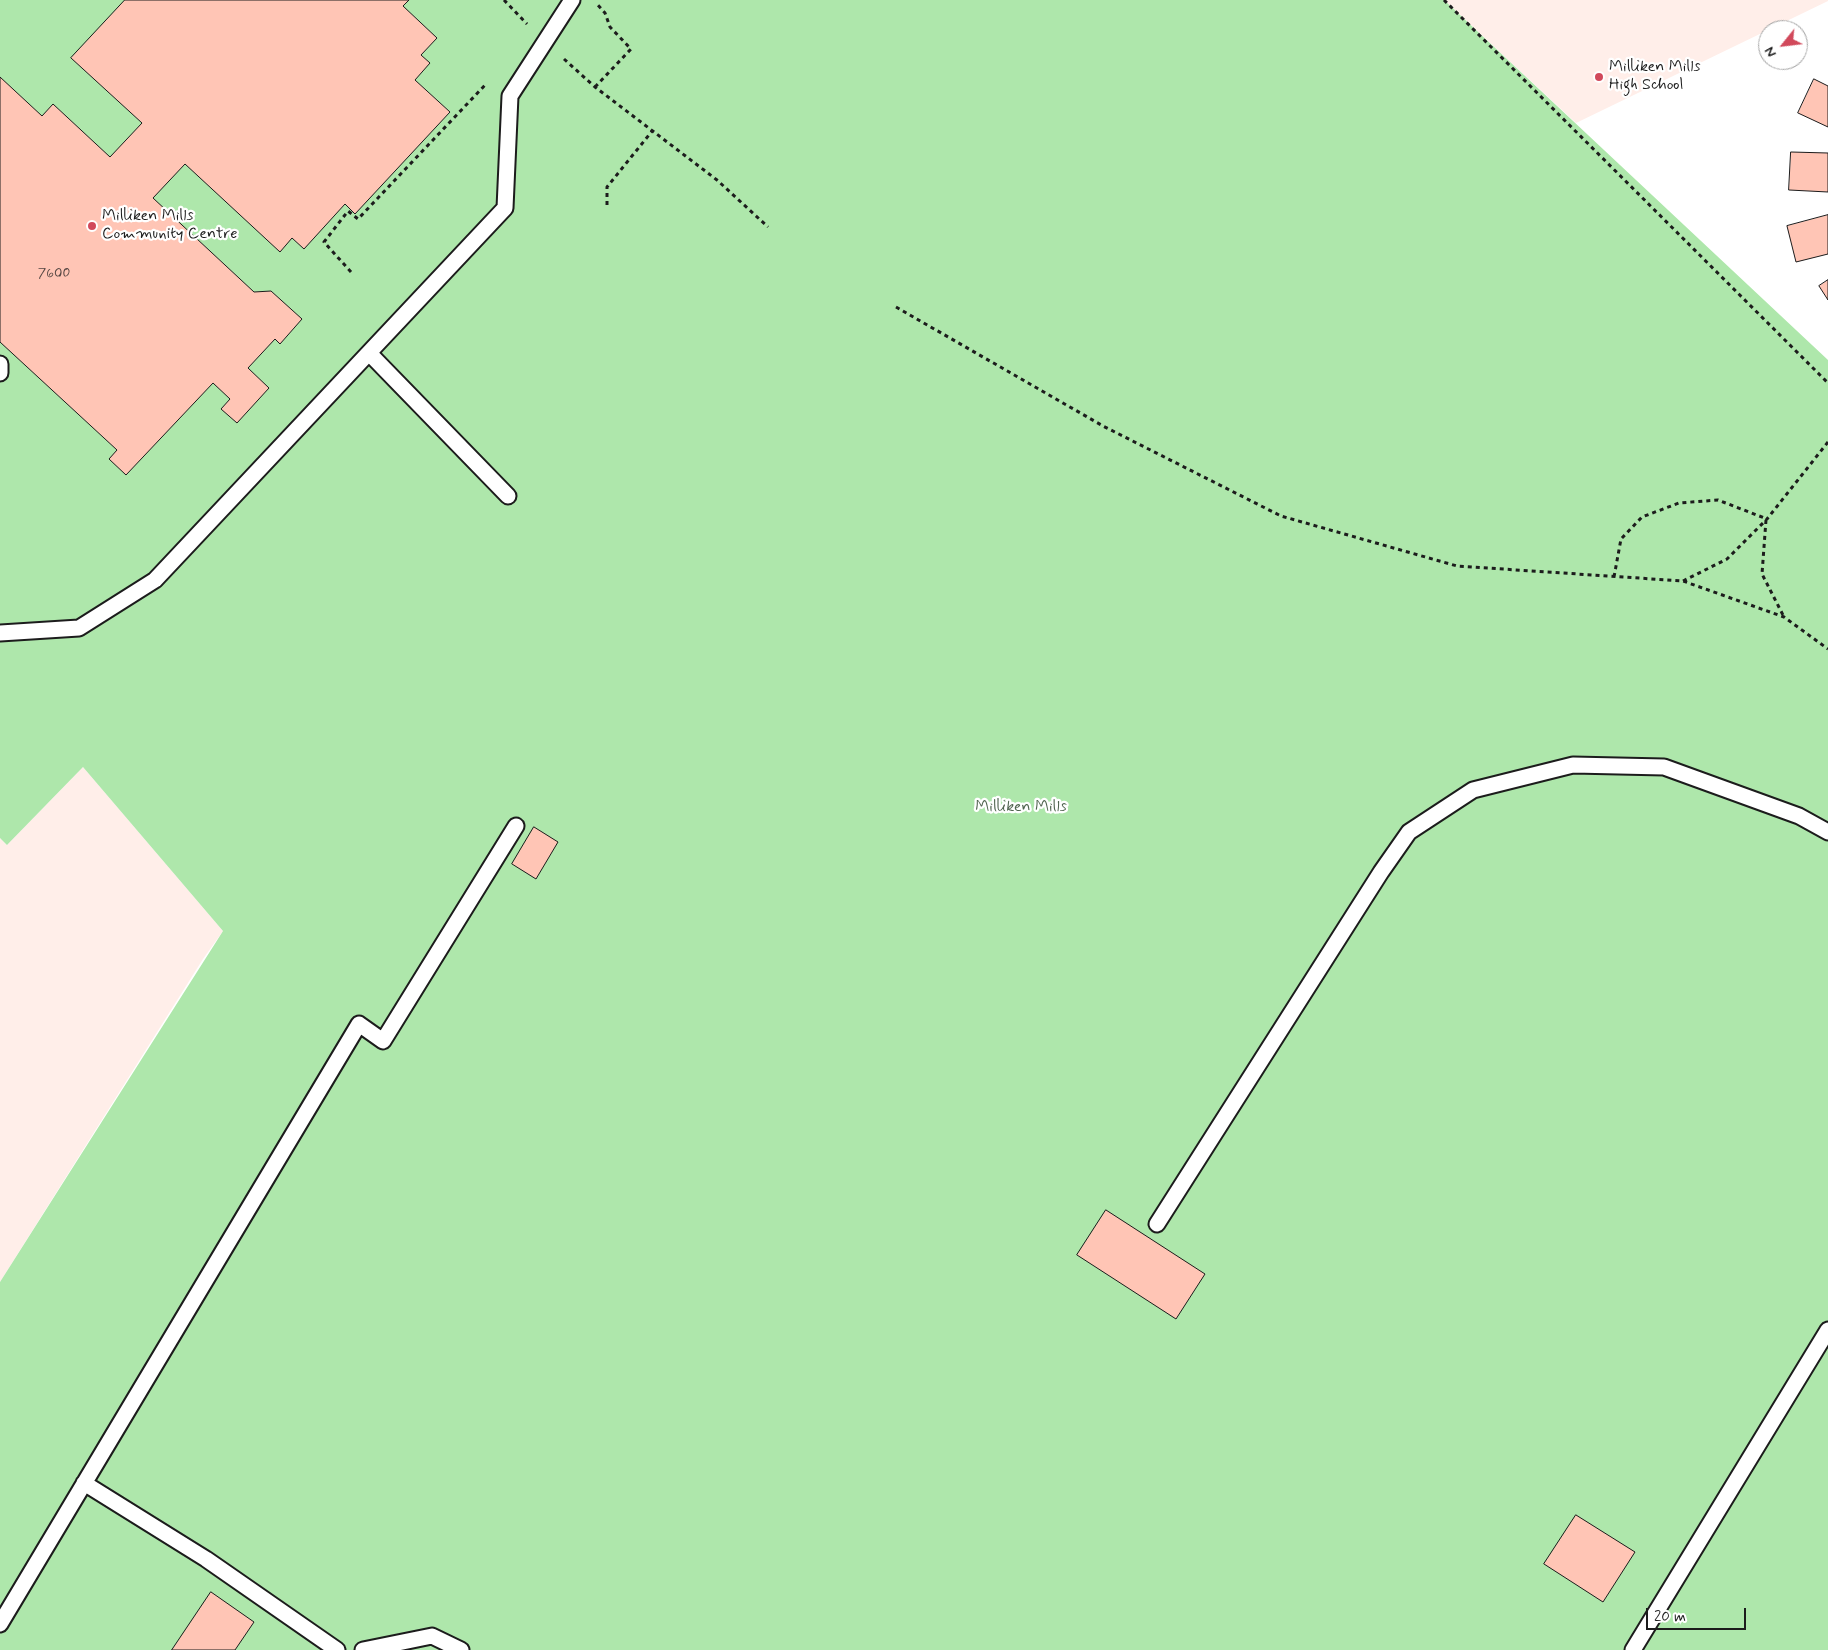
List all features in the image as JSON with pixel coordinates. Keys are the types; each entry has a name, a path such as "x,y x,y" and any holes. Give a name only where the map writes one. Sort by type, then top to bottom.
{"lane":[{"path":"0,633 79,628 155,580 505,208 510,96 572,0"},
{"path":"369,353 508,496"},
{"path":"0,364 0,374"},
{"path":"1157,1224 1381,872 1409,832 1473,790 1573,765 1664,767 1800,816 1828,832"},
{"path":"0,1624 5,1602 84,1483 359,1024 383,1041 516,826"},
{"path":"1633,1650 1828,1330"},
{"path":"84,1483 206,1559 337,1650"},
{"path":"363,1650 432,1636 461,1650"}],"path":[{"path":"504,0 544,42 595,88 717,180 768,227"},
{"path":"593,0 605,13 610,27 631,49 595,88"},
{"path":"1444,0 1828,383"},
{"path":"351,272 324,242 348,211 358,219 492,78"},
{"path":"607,205 607,186 652,130"},
{"path":"896,307 1103,426 1281,516 1457,566 1683,581 1784,618 1828,649"},
{"path":"1683,581 1727,560 1766,519 1828,442"},
{"path":"1614,577 1621,539 1642,518 1679,504 1718,500 1766,519"},
{"path":"1766,519 1762,574 1784,618"}],"shaded area":[{"name":"Milliken Mills High School","path":"1444,0 1828,0 1789,20 1758,20 1758,35 1576,123"},
{"path":"83,767 223,931 203,959 0,1282 0,838 7,845"}],"green space":[{"name":"Milliken Mills","path":"0,0 1444,0 1828,360 1828,1650 0,1650 0,1282 223,931 83,767 7,845 0,838"}],"building":[{"name":"Milliken Mills Community Centre","path":"125,0 409,0 403,6 437,38 421,55 430,63 415,80 450,112 355,214 345,204 304,249 292,238 280,252 185,164 153,198 254,292 271,291 302,319 280,344 275,339 248,368 269,388 237,423 221,409 230,399 213,383 126,475 109,459 117,450 0,342 0,77 42,116 53,104 110,157 142,123 71,58"},
{"path":"1814,79 1828,86 1828,127 1798,113"},
{"path":"1791,152 1828,153 1828,192 1789,190"},
{"path":"1828,215 1828,254 1796,262 1787,226"},
{"path":"1828,280 1828,300 1819,286"},
{"path":"534,827 558,842 536,879 512,864"},
{"path":"1106,1210 1205,1274 1176,1319 1077,1255"},
{"path":"1576,1515 1635,1552 1603,1602 1544,1564"},
{"path":"211,1592 254,1622 235,1650 172,1650"}],"place":[{"name":"Milliken Mills High School","path":"1599,77"},
{"name":"Milliken Mills Community Centre","path":"92,226"}]}
